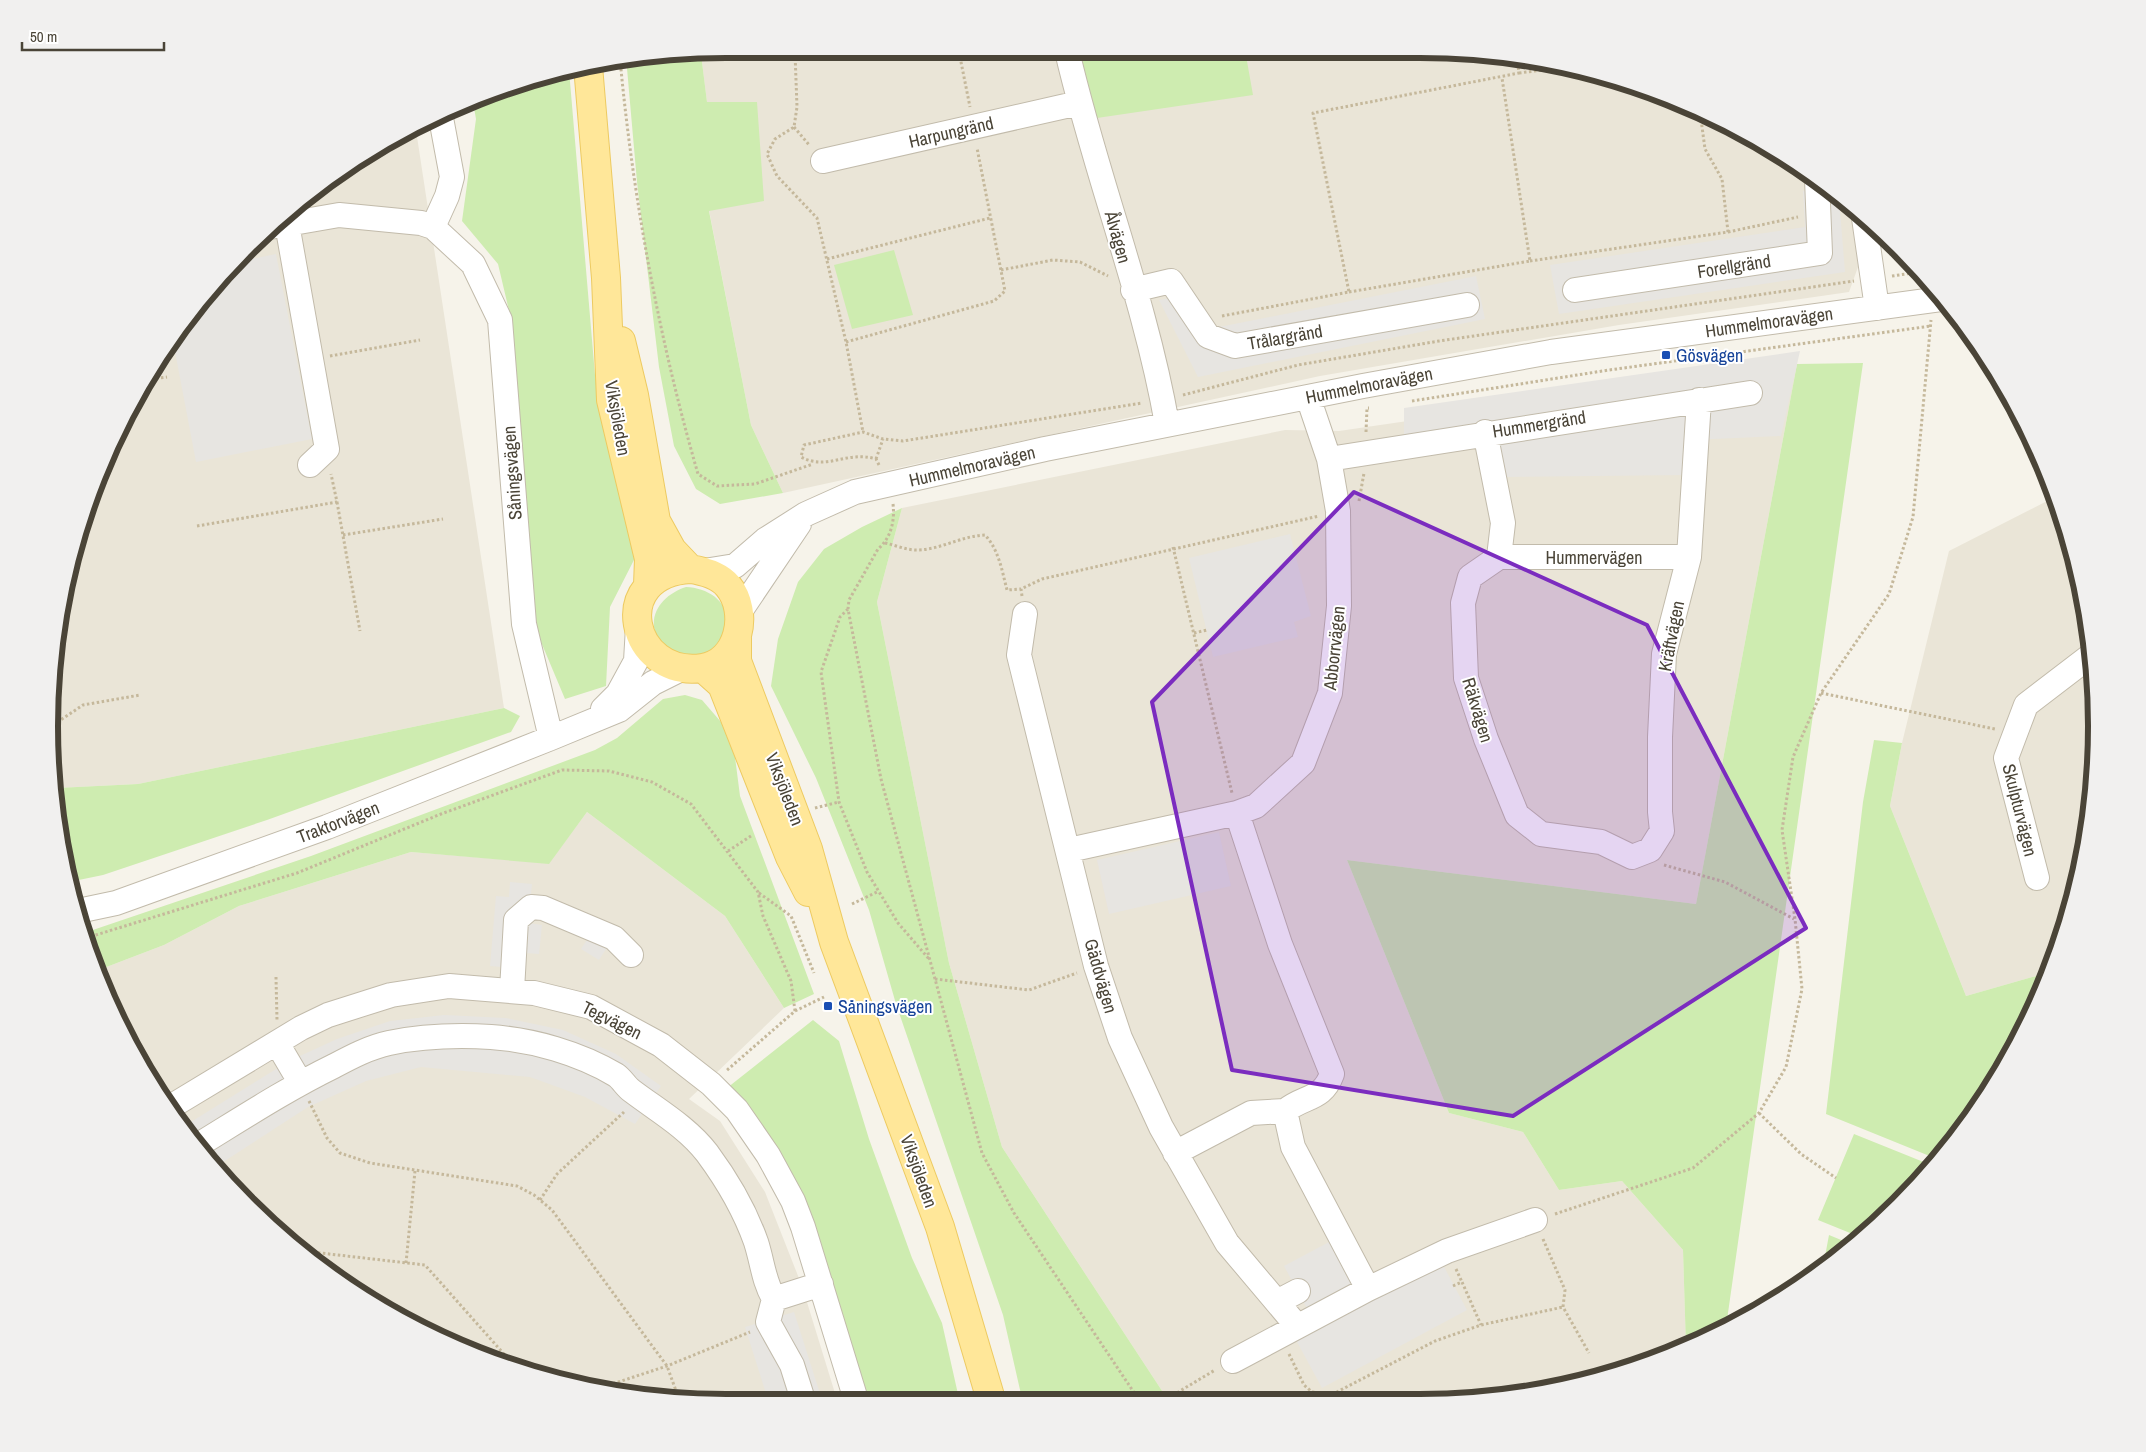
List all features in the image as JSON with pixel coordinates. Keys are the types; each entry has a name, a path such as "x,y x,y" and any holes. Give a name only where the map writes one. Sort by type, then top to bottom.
{"main road":[{"name":"Viksjöleden","path":"588,72 606,278 612,400 649,559 648,585"},
{"name":"Viksjöleden","path":"606,278 634,395 656,521 672,550 697,570"},
{"path":"676,570 697,570 718,578 728,587 738,625 728,654 720,662 693,668 666,664 648,649 638,627 638,605 648,585 662,575 676,570"},
{"name":"Viksjöleden","path":"738,625 737,661 808,849 834,942 940,1227 989,1394"},
{"name":"Viksjöleden","path":"693,668 722,685 790,857 834,942"}],"street":[{"name":"Ålvägen","path":"1069,58 1079,103 1134,290 1167,424"},
{"name":"Harpungränd","path":"823,161 1079,103"},
{"path":"433,228 447,196 452,176 442,121"},
{"name":"Forellgränd","path":"1575,290 1820,253 1816,188"},
{"name":"Såningsvägen","path":"284,224 340,215 421,223 433,228 473,264 500,320 524,624 551,738"},
{"path":"1866,227 1877,308"},
{"name":"Såningsvägen","path":"279,229 311,359 318,457"},
{"name":"Trålargränd","path":"1134,290 1171,281 1208,336 1235,346 1467,306"},
{"name":"Hummelmoravägen","path":"697,570 734,566 765,540 806,514 855,492 1167,424 1551,352 1934,299"},
{"name":"Hummergränd","path":"1329,459 1485,432 1750,393"},
{"name":"Abborrvägen","path":"1069,850 1209,826 1256,806 1303,762 1330,693 1340,606 1338,512 1329,459 1308,397"},
{"name":"Kräftvägen","path":"1632,856 1650,850 1662,830 1660,812 1660,737 1664,654 1689,556 1698,400"},
{"path":"1485,432 1503,523 1499,556"},
{"path":"738,625 806,514"},
{"name":"Hummervägen","path":"1499,556 1689,556"},
{"name":"Räkvägen","path":"1499,556 1470,577 1463,604 1466,678 1486,739 1517,815 1541,834 1601,842 1632,856"},
{"name":"Gäddvägen","path":"1025,614 1019,656 1069,850 1096,966 1120,1038 1175,1153 1227,1243 1277,1302 1288,1331"},
{"name":"Traktorvägen","path":"593,719 618,694 636,661 638,627"},
{"name":"Skulpturvägen","path":"2037,878 2006,758 2026,705 2085,660"},
{"name":"Traktorvägen","path":"83,910 116,903 318,830 551,738 593,719 619,710 653,683 693,668"},
{"path":"1175,1153 1251,1113 1285,1111 1321,1093 1327,1086 1332,1074 1280,944 1237,813"},
{"path":"512,990 516,920 531,907 543,908 614,938 630,955"},
{"name":"Tegvägen","path":"175,1104 328,1015 391,995 450,986 534,993 592,1007 661,1045 711,1084 737,1110 779,1174 803,1227 854,1394"},
{"path":"203,1142 300,1082 356,1055 388,1043 427,1037 464,1035 518,1039 586,1060 618,1076 629,1089 676,1123 706,1152 738,1202 755,1241 763,1266 764,1280 774,1299 768,1322 792,1365 801,1394"},
{"path":"277,1043 300,1082"},
{"path":"1285,1111 1293,1147 1368,1289"},
{"path":"1233,1361 1368,1289 1447,1251 1535,1220"},
{"path":"774,1299 821,1284"},
{"path":"1277,1302 1298,1291"}],"path":[{"path":"795,58 797,107 794,127 775,139 767,154 777,176 817,218 846,342 863,432"},
{"path":"846,342 994,301 1005,292 960,58"},
{"path":"1518,65 1520,73"},
{"path":"621,66 627,131 645,240 676,392 698,474 717,486 755,484 814,464 862,455 876,459"},
{"path":"1349,292 1313,113 1547,69"},
{"path":"1502,78 1530,262"},
{"path":"1701,119 1705,149 1722,179 1728,232"},
{"path":"1222,316 1349,292 1728,232 1798,217"},
{"path":"828,259 990,218"},
{"path":"1001,270 1053,260 1080,262 1134,290"},
{"path":"814,464 801,457 804,445 863,432 883,439 903,441 1162,400 1298,365 1421,344 1912,273"},
{"path":"1589,1353 1563,1307 1565,1290 1535,1220 1693,1168 1759,1113 1786,1067 1802,989 1795,919 1782,830 1793,757 1821,693 1889,594 1913,517 1931,326 1936,301"},
{"path":"1404,402 1609,370 1931,326"},
{"path":"311,359 420,340"},
{"path":"155,379 167,377"},
{"path":"885,543 915,550 935,547 968,536 985,535 992,543 999,559 1007,590 1021,589 1042,579 1173,547 1338,512 1358,503 1366,452 1367,408 1376,406"},
{"path":"880,467 876,459 883,439"},
{"path":"318,457 337,502 360,632"},
{"path":"197,526 337,502"},
{"path":"893,504 894,515 885,543 873,558 849,600 848,609 881,779 929,959 982,1153 1014,1213 1135,1394"},
{"path":"343,535 443,519"},
{"path":"1173,547 1237,813"},
{"path":"1021,589 1025,614"},
{"path":"848,609 840,617 821,672 839,802 867,872 898,923 929,959"},
{"path":"1194,634 1207,630"},
{"path":"1821,693 2015,734"},
{"path":"58,722 84,706 140,695"},
{"path":"92,936 297,872 441,814 562,770 608,771 652,782 691,804 758,892 791,916 814,972"},
{"path":"808,811 839,802"},
{"path":"728,852 751,836"},
{"path":"1632,856 1725,882 1795,919"},
{"path":"852,904 880,891"},
{"path":"758,892 763,916 791,980 795,1010"},
{"path":"935,979 1029,990 1096,966"},
{"path":"276,977 277,1043"},
{"path":"711,1084 795,1010 824,997"},
{"path":"300,1082 327,1138 340,1153 370,1163 517,1186 540,1200 552,1210 668,1366 677,1393"},
{"path":"540,1200 557,1174 624,1112 629,1089"},
{"path":"1759,1113 1801,1154 1836,1178"},
{"path":"406,1263 415,1170"},
{"path":"314,1252 425,1265 507,1358"},
{"path":"1453,1286 1462,1282 1481,1325"},
{"path":"1332,1394 1435,1341 1481,1325 1563,1307"},
{"path":"611,1384 668,1366 751,1332 768,1322"},
{"path":"1288,1331 1304,1385 1312,1392 1319,1394"},
{"path":"1174,1394 1233,1361"}],"highlighted area":[{"path":"1354,492 1647,625 1806,928 1513,1116 1232,1070 1152,702"}],"shaded area":[{"path":"1420,58 1464,59 1507,63 1593,80 1635,93 1676,108 1716,126 1754,147 1791,170 1854,217 1858,267 1849,292 1619,325 1320,376 783,493 751,425 709,210 757,102 707,102 702,59"},
{"path":"417,133 504,708 138,784 61,788 58,726 59,682 63,639 80,553 108,470 126,430 170,355 223,285 285,223 319,196 355,170"},
{"path":"1818,190 1840,206 1845,272 1559,314 1550,265 1805,227 1803,191"},
{"path":"276,254 312,439 196,462 174,349 223,285 246,260"},
{"path":"1476,276 1485,319 1198,377 1159,300 1192,294 1208,327 1219,327"},
{"path":"1800,351 1781,436 1691,440 1689,475 1504,477 1496,426 1404,438 1404,408"},
{"path":"1797,364 1696,904 1347,860 1449,1113 1523,1132 1559,1190 1622,1181 1683,1250 1686,1340 1635,1359 1593,1372 1507,1389 1464,1393 1420,1394 1164,1394 1002,1147 949,963 877,602 902,508 1285,430 1339,431"},
{"path":"2049,500 2066,553 2076,596 2087,682 2087,770 2083,813 2066,899 2041,975 1966,996 1890,806 1902,743 1949,551"},
{"path":"1290,534 1311,616 1294,622 1298,637 1213,657 1189,558"},
{"path":"587,812 725,916 784,1008 689,1099 720,1121 765,1192 802,1286 835,1394 682,1393 596,1382 553,1372 470,1344 430,1326 392,1305 355,1282 285,1229 223,1167 170,1097 147,1060 126,1022 103,968 164,945 239,906 411,852 549,863"},
{"path":"1219,832 1231,886 1109,914 1097,860"},
{"path":"510,882 532,884 528,923 542,925 539,954 525,953 523,969 490,966 496,896 509,897"},
{"path":"590,935 608,946 599,960 581,949"},
{"path":"444,1015 506,1018 563,1030 616,1054 661,1086 635,1124 585,1097 530,1077 421,1067 366,1081 308,1107 220,1164 189,1123 289,1061 337,1039 390,1021"},
{"path":"1331,1241 1356,1289 1310,1314 1284,1266"},
{"path":"1441,1261 1467,1310 1322,1388 1296,1340"},
{"path":"794,1312 820,1394 766,1394 745,1327"}],"green space":[{"path":"1079,58 1246,58 1253,95 1097,118"},
{"path":"702,59 707,102 757,102 764,201 709,211 751,425 783,493 720,504 696,489 674,446 659,367 637,182 627,65"},
{"path":"570,76 595,375 636,556 610,607 606,686 565,699 536,630 511,319 498,264 462,221 476,119 474,107 511,93"},
{"path":"894,250 913,315 852,329 834,265"},
{"path":"1863,363 1727,1320 1686,1340 1683,1250 1622,1181 1559,1190 1523,1132 1449,1113 1347,860 1696,904 1797,364"},
{"path":"902,508 877,602 949,963 1002,1147 1164,1394 1021,1394 1003,1315 896,1004 869,910 816,778 771,686 778,639 798,582 824,549 862,527"},
{"path":"686,587 703,590 711,594 723,605 726,613 726,631 722,644 717,650 702,659 668,653 655,632 655,617 661,604 672,593"},
{"path":"685,695 702,700 721,722 735,757 740,796 814,994 784,1008 725,916 587,812 549,864 411,852 239,906 164,945 103,968 90,931 311,856 595,750 617,738 663,699"},
{"path":"504,708 520,716 511,732 267,820 103,875 76,881 63,813 61,788 138,784"},
{"path":"1874,740 1902,743 1890,806 1966,996 2041,975 2020,1022 1999,1060 1976,1097 1931,1157 1826,1114 1863,802"},
{"path":"813,1020 839,1041 869,1139 912,1258 942,1323 958,1394 863,1394 845,1332 784,1159 727,1088"},
{"path":"1854,1134 1926,1163 1893,1199 1854,1235 1818,1220"},
{"path":"1829,1235 1845,1242 1827,1256 1825,1258"}],"place":[{"name":"Gösvägen","path":"1666,355"},
{"name":"Såningsvägen","path":"828,1006"}]}
